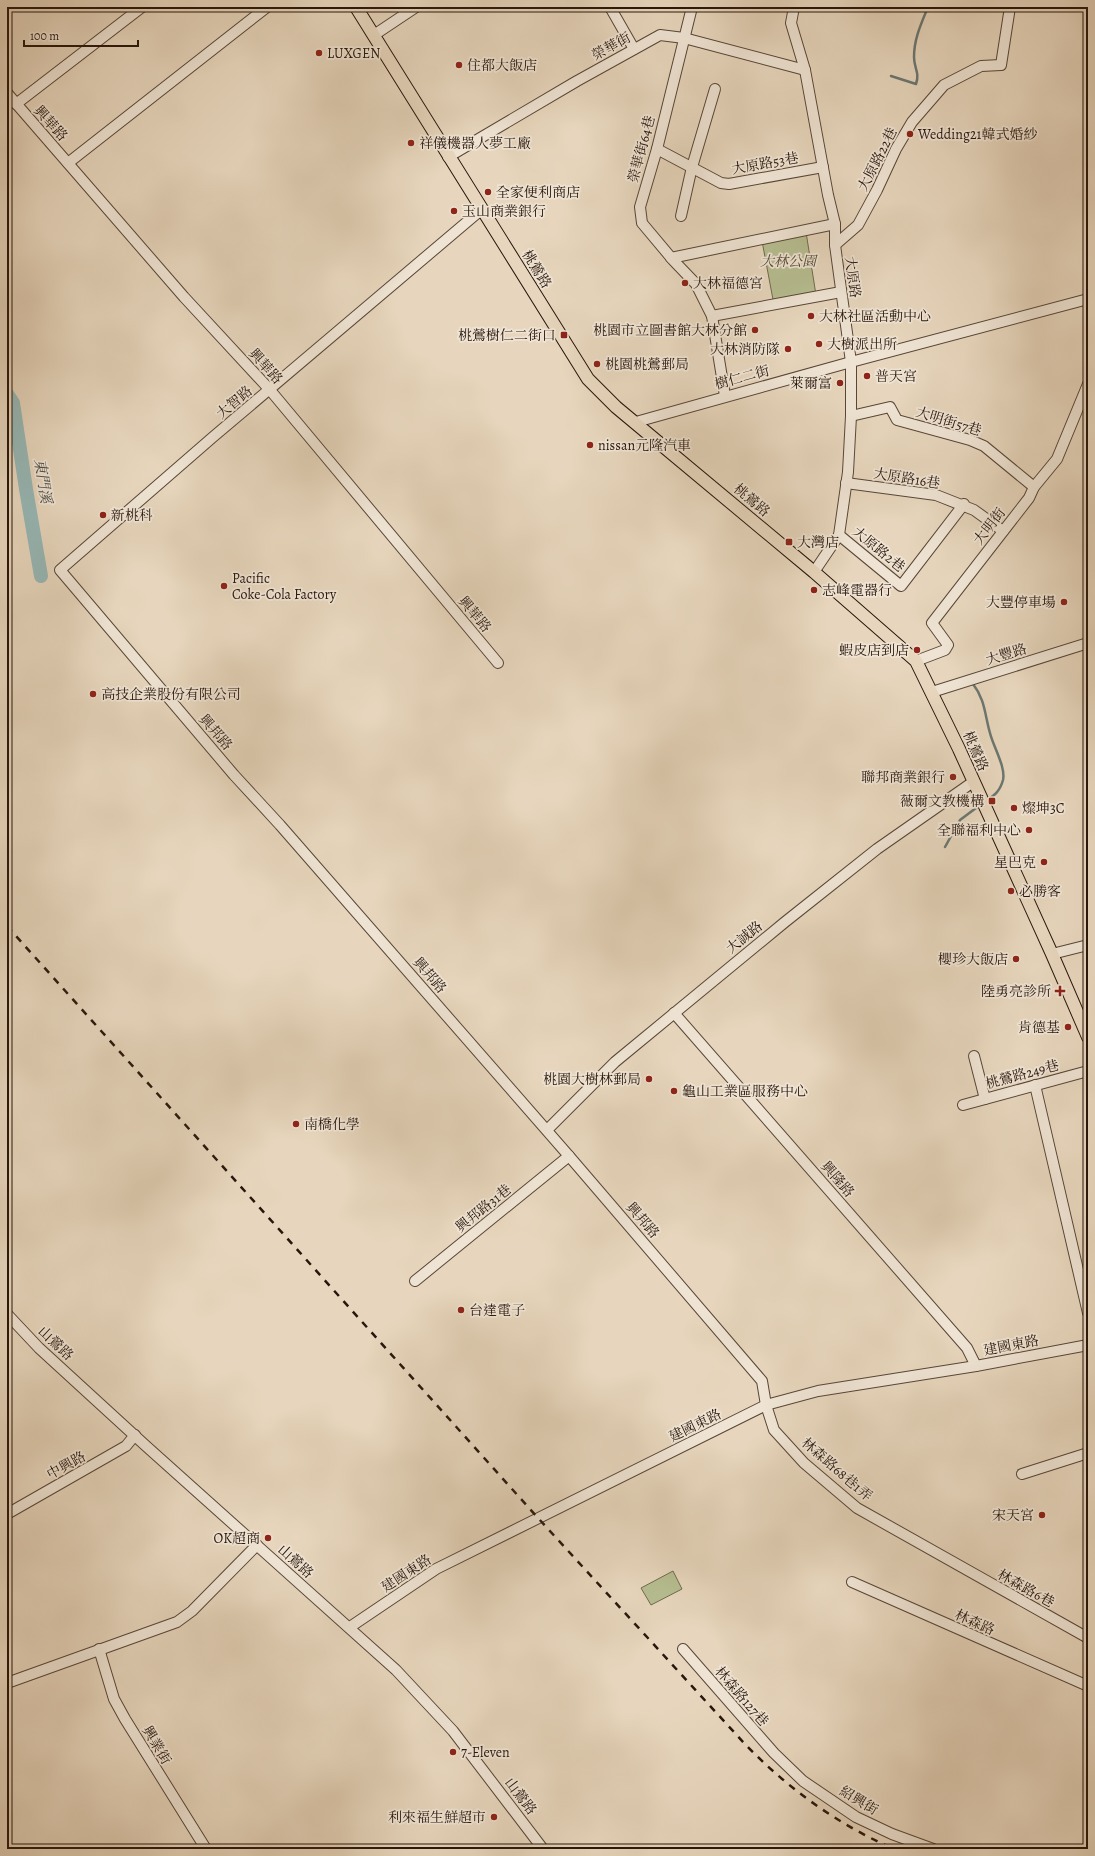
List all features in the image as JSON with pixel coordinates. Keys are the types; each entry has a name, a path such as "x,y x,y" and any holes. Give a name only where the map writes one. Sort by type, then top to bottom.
{"main road":[{"name":"桃鶯路","path":"356,7 481,210 588,379 616,407 636,422 814,572 916,661 932,692 983,803 1088,1037"}],"street":[{"path":"16,104 142,7"},
{"path":"68,163 266,7"},
{"path":"374,35 416,7"},
{"path":"610,7 634,49"},
{"name":"榮華街64巷","path":"692,7 657,149 640,207 642,223 671,258 696,284 712,316 725,396"},
{"name":"大原路","path":"794,7 791,23 805,70 835,224 835,245 851,362 851,416 846,483 839,535 814,572"},
{"name":"大原路22巷","path":"835,245 858,224 878,190 896,149 912,122 944,85 981,66 1001,65 1010,7"},
{"name":"榮華街","path":"448,157 660,35 684,38 805,70"},
{"path":"681,216 692,167 715,89"},
{"name":"興華路","path":"7,93 184,297 270,390 498,663"},
{"name":"大原路53巷","path":"657,149 721,183 729,184 823,167"},
{"name":"大智路","path":"60,570 481,210"},
{"path":"671,258 835,224"},
{"path":"712,316 841,292"},
{"name":"樹仁二街","path":"636,422 725,396 1088,300"},
{"name":"大明街","path":"916,661 945,650 948,645 932,623 1029,498 1034,487 1057,459 1088,384"},
{"name":"大明街57巷","path":"851,416 890,407 897,420 970,440 984,446 1034,487"},
{"name":"大原路16巷","path":"846,483 936,495 964,504 1003,531"},
{"name":"大原路2巷","path":"839,535 901,586 964,504"},
{"name":"興邦路","path":"60,570 234,775 280,825 547,1130 762,1381 766,1405"},
{"name":"大豐路","path":"932,692 1088,643"},
{"name":"大誠路","path":"547,1130 615,1062 674,1013 877,849 973,782"},
{"path":"1052,954 1088,945"},
{"name":"興隆路","path":"674,1013 967,1348 976,1366"},
{"path":"974,1056 985,1099"},
{"name":"桃鶯路249巷","path":"963,1105 1088,1071"},
{"path":"1035,1085 1088,1314"},
{"name":"興邦路31巷","path":"415,1281 569,1156"},
{"name":"山鶯路","path":"7,1314 39,1348 396,1670 453,1731 543,1849"},
{"name":"建國東路","path":"350,1627 436,1569 766,1405 818,1391 976,1366 1088,1345"},
{"name":"林森路68巷1弄","path":"766,1405 774,1430 810,1468 857,1508 950,1561"},
{"name":"中興路","path":"7,1514 126,1446 135,1435"},
{"path":"1022,1474 1088,1453"},
{"path":"7,1683 177,1622 192,1611 257,1544"},
{"name":"林森路6巷","path":"950,1561 1088,1638"},
{"name":"林森路","path":"852,1582 1088,1686"},
{"name":"興業街","path":"99,1649 114,1699 206,1849"},
{"name":"林森路127巷","path":"683,1649 781,1760"},
{"name":"紹興街","path":"781,1760 803,1781 856,1817 892,1834 933,1849"}],"green space":[{"name":"大林公園","path":"806,232 816,295 774,305 762,241"},
{"path":"673,1571 682,1589 651,1605 641,1588"}],"waterway":[{"path":"891,76 916,84 917,73 914,61 914,50 918,32 928,7"},
{"name":"東門溪","path":"7,394 13,403 41,576"},
{"path":"973,684 980,696 990,733 1003,769 1003,780 999,790 995,795 986,801"},
{"path":"945,847 960,820 980,805"}],"railway":[{"path":"7,926 538,1518 744,1743 795,1790 814,1804 853,1828 894,1849"}],"place":[{"name":"LUXGEN","path":"319,53"},
{"name":"住都大飯店","path":"459,65"},
{"name":"Wedding21韓式婚紗","path":"910,134"},
{"name":"祥儀機器人夢工廠","path":"411,143"},
{"name":"全家便利商店","path":"488,192"},
{"name":"玉山商業銀行","path":"454,211"},
{"name":"大林福德宮","path":"685,283"},
{"name":"大林社區活動中心","path":"811,316"},
{"name":"桃園市立圖書館大林分館","path":"755,330"},
{"name":"桃鶯樹仁二街口","path":"564,335"},
{"name":"大樹派出所","path":"819,344"},
{"name":"大林消防隊","path":"788,349"},
{"name":"桃園桃鶯郵局","path":"597,364"},
{"name":"普天宮","path":"867,376"},
{"name":"萊爾富","path":"840,383"},
{"name":"nissan元隆汽車","path":"590,445"},
{"name":"新桃科","path":"103,515"},
{"name":"大灣店","path":"789,542"},
{"name":"Pacific Coke-Cola Factory","path":"224,586"},
{"name":"志峰電器行","path":"814,590"},
{"name":"大豐停車場","path":"1064,602"},
{"name":"蝦皮店到店","path":"917,650"},
{"name":"高技企業股份有限公司","path":"93,694"},
{"name":"聯邦商業銀行","path":"953,777"},
{"name":"薇爾文教機構","path":"992,801"},
{"name":"燦坤3C","path":"1014,808"},
{"name":"全聯福利中心","path":"1029,830"},
{"name":"星巴克","path":"1044,862"},
{"name":"必勝客","path":"1011,891"},
{"name":"櫻珍大飯店","path":"1016,959"},
{"name":"陸勇亮診所","path":"1060,991"},
{"name":"肯德基","path":"1068,1027"},
{"name":"桃園大樹林郵局","path":"649,1079"},
{"name":"龜山工業區服務中心","path":"674,1091"},
{"name":"南橋化學","path":"296,1124"},
{"name":"台達電子","path":"461,1310"},
{"name":"宋天宮","path":"1042,1515"},
{"name":"OK超商","path":"268,1538"},
{"name":"7-Eleven","path":"453,1752"},
{"name":"利來福生鮮超市","path":"494,1817"}]}
